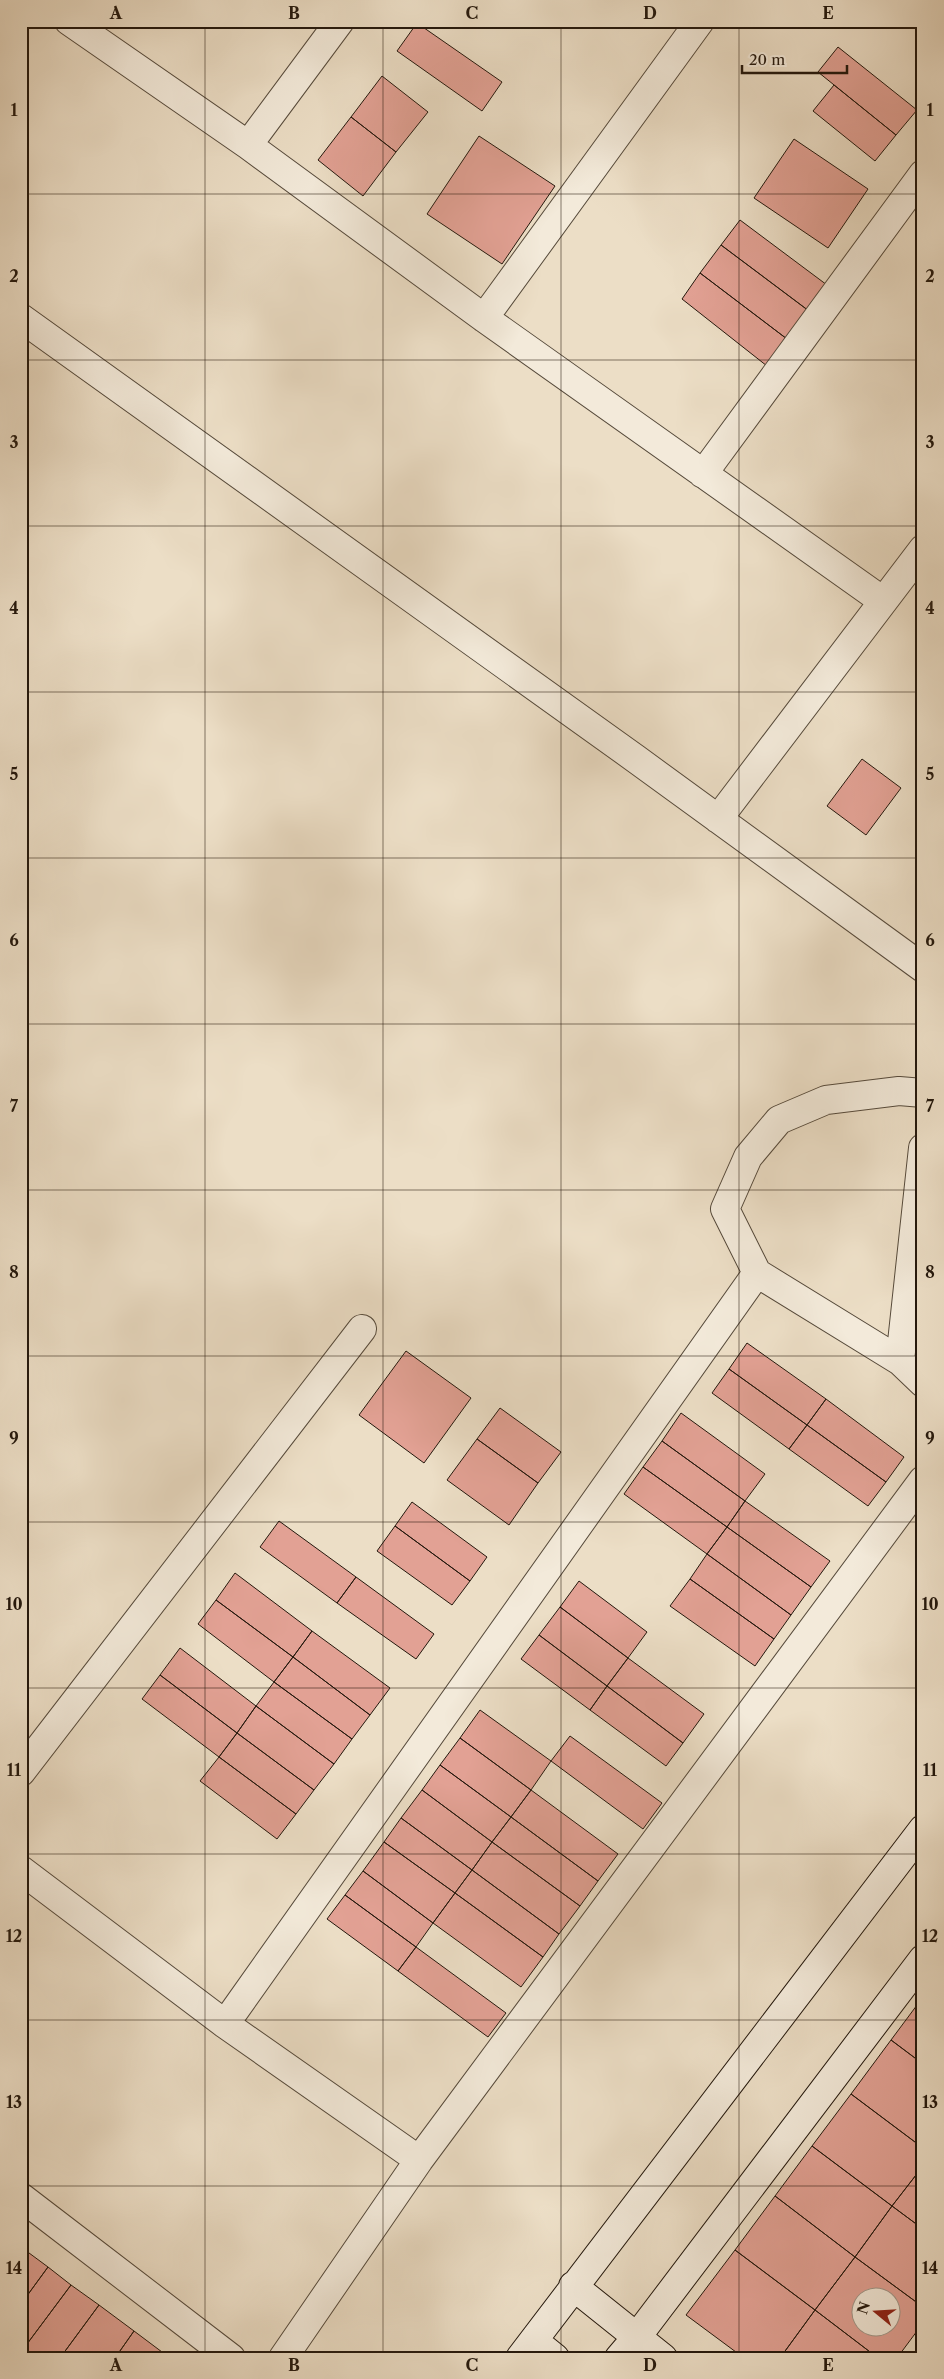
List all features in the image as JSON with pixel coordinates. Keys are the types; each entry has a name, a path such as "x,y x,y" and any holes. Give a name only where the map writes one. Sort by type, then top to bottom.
{"street":[{"path":"69,21 248,146 484,318 883,601"},
{"path":"248,146 340,21"},
{"path":"484,318 700,21"},
{"path":"703,474 923,174"},
{"path":"21,318 923,968"},
{"path":"718,819 923,549"},
{"path":"923,1093 899,1091 826,1100 779,1120 748,1157 725,1209 757,1273 900,1361 923,1383"},
{"path":"900,1361 923,1148"},
{"path":"225,2024 757,1273"},
{"path":"21,1772 362,1329"},
{"path":"283,2358 419,2160 923,1480"},
{"path":"554,2358 527,2349 573,2286 923,1829"},
{"path":"21,1870 225,2024 419,2160"},
{"path":"628,2348 923,1959"},
{"path":"21,2197 230,2358"},
{"path":"573,2286 628,2348 663,2358"}],"building":[{"path":"417,23 502,82 482,111 397,51"},
{"path":"838,47 917,110 896,135 818,72"},
{"path":"382,76 428,112 396,152 351,117"},
{"path":"834,85 896,135 875,161 813,111"},
{"path":"351,117 396,152 363,196 318,160"},
{"path":"479,136 555,186 502,264 427,214"},
{"path":"794,139 868,189 828,248 754,198"},
{"path":"740,220 827,285 809,311 721,245"},
{"path":"721,245 809,311 787,339 700,273"},
{"path":"700,273 787,339 767,366 682,299"},
{"path":"862,759 901,788 866,835 827,806"},
{"path":"747,1343 826,1399 807,1425 729,1369"},
{"path":"406,1351 471,1398 424,1463 359,1415"},
{"path":"729,1369 807,1425 789,1449 712,1393"},
{"path":"826,1399 904,1457 886,1482 807,1425"},
{"path":"500,1408 561,1452 538,1483 477,1439"},
{"path":"681,1413 765,1474 745,1501 662,1441"},
{"path":"807,1425 886,1482 868,1506 789,1449"},
{"path":"477,1439 538,1483 509,1525 447,1480"},
{"path":"662,1441 745,1501 727,1527 643,1467"},
{"path":"643,1467 727,1527 707,1554 624,1494"},
{"path":"745,1501 830,1561 811,1587 727,1527"},
{"path":"412,1502 487,1557 470,1581 395,1526"},
{"path":"279,1521 356,1577 337,1603 260,1547"},
{"path":"395,1526 470,1581 452,1605 377,1551"},
{"path":"727,1527 811,1587 791,1615 707,1554"},
{"path":"707,1554 791,1615 774,1639 690,1579"},
{"path":"235,1573 312,1631 293,1657 216,1600"},
{"path":"356,1577 434,1634 416,1659 337,1603"},
{"path":"690,1579 774,1639 755,1666 670,1606"},
{"path":"579,1581 647,1632 628,1658 560,1607"},
{"path":"216,1600 293,1657 274,1682 198,1624"},
{"path":"560,1607 628,1658 607,1686 539,1635"},
{"path":"312,1631 390,1688 370,1715 293,1657"},
{"path":"539,1635 607,1686 590,1710 521,1659"},
{"path":"180,1648 256,1706 237,1733 160,1675"},
{"path":"293,1657 370,1715 352,1739 274,1682"},
{"path":"628,1658 704,1714 683,1743 607,1686"},
{"path":"160,1675 237,1733 219,1757 142,1699"},
{"path":"274,1682 352,1739 334,1764 256,1706"},
{"path":"607,1686 683,1743 666,1766 590,1710"},
{"path":"256,1706 334,1764 314,1790 237,1733"},
{"path":"480,1710 551,1761 531,1790 460,1738"},
{"path":"237,1733 314,1790 296,1814 219,1757"},
{"path":"570,1736 662,1803 643,1829 551,1761"},
{"path":"460,1738 531,1790 511,1817 440,1765"},
{"path":"219,1757 296,1814 277,1839 200,1781"},
{"path":"440,1765 511,1817 492,1842 422,1790"},
{"path":"422,1790 492,1842 472,1870 401,1818"},
{"path":"531,1790 618,1854 598,1881 511,1817"},
{"path":"511,1817 598,1881 580,1906 492,1842"},
{"path":"401,1818 472,1870 455,1893 384,1842"},
{"path":"384,1842 455,1893 433,1923 363,1871"},
{"path":"492,1842 580,1906 559,1934 472,1870"},
{"path":"472,1870 559,1934 543,1957 455,1893"},
{"path":"363,1871 433,1923 416,1947 345,1895"},
{"path":"455,1893 543,1957 521,1987 433,1923"},
{"path":"345,1895 416,1947 398,1971 327,1919"},
{"path":"416,1947 506,2013 488,2037 398,1971"},
{"path":"923,1997 923,2064 891,2040"},
{"path":"891,2040 923,2064 923,2148 851,2094"},
{"path":"851,2094 923,2148 923,2166 892,2206 812,2146"},
{"path":"812,2146 892,2206 855,2257 775,2196"},
{"path":"923,2166 923,2229 892,2206"},
{"path":"775,2196 855,2257 815,2310 735,2250"},
{"path":"892,2206 923,2229 923,2307 902,2292 902,2286 894,2286 855,2257"},
{"path":"25,2250 48,2267 21,2304 21,2254"},
{"path":"735,2250 815,2310 780,2358 744,2358 686,2315"},
{"path":"855,2257 894,2286 852,2286 852,2336 902,2336 902,2292 923,2307 923,2323 897,2358 878,2358 815,2310"},
{"path":"48,2267 71,2285 21,2352 21,2304"},
{"path":"71,2285 99,2305 60,2358 21,2358 21,2352"},
{"path":"99,2305 134,2331 115,2358 60,2358"},
{"path":"815,2310 878,2358 780,2358"},
{"path":"134,2331 170,2358 115,2358"}]}
